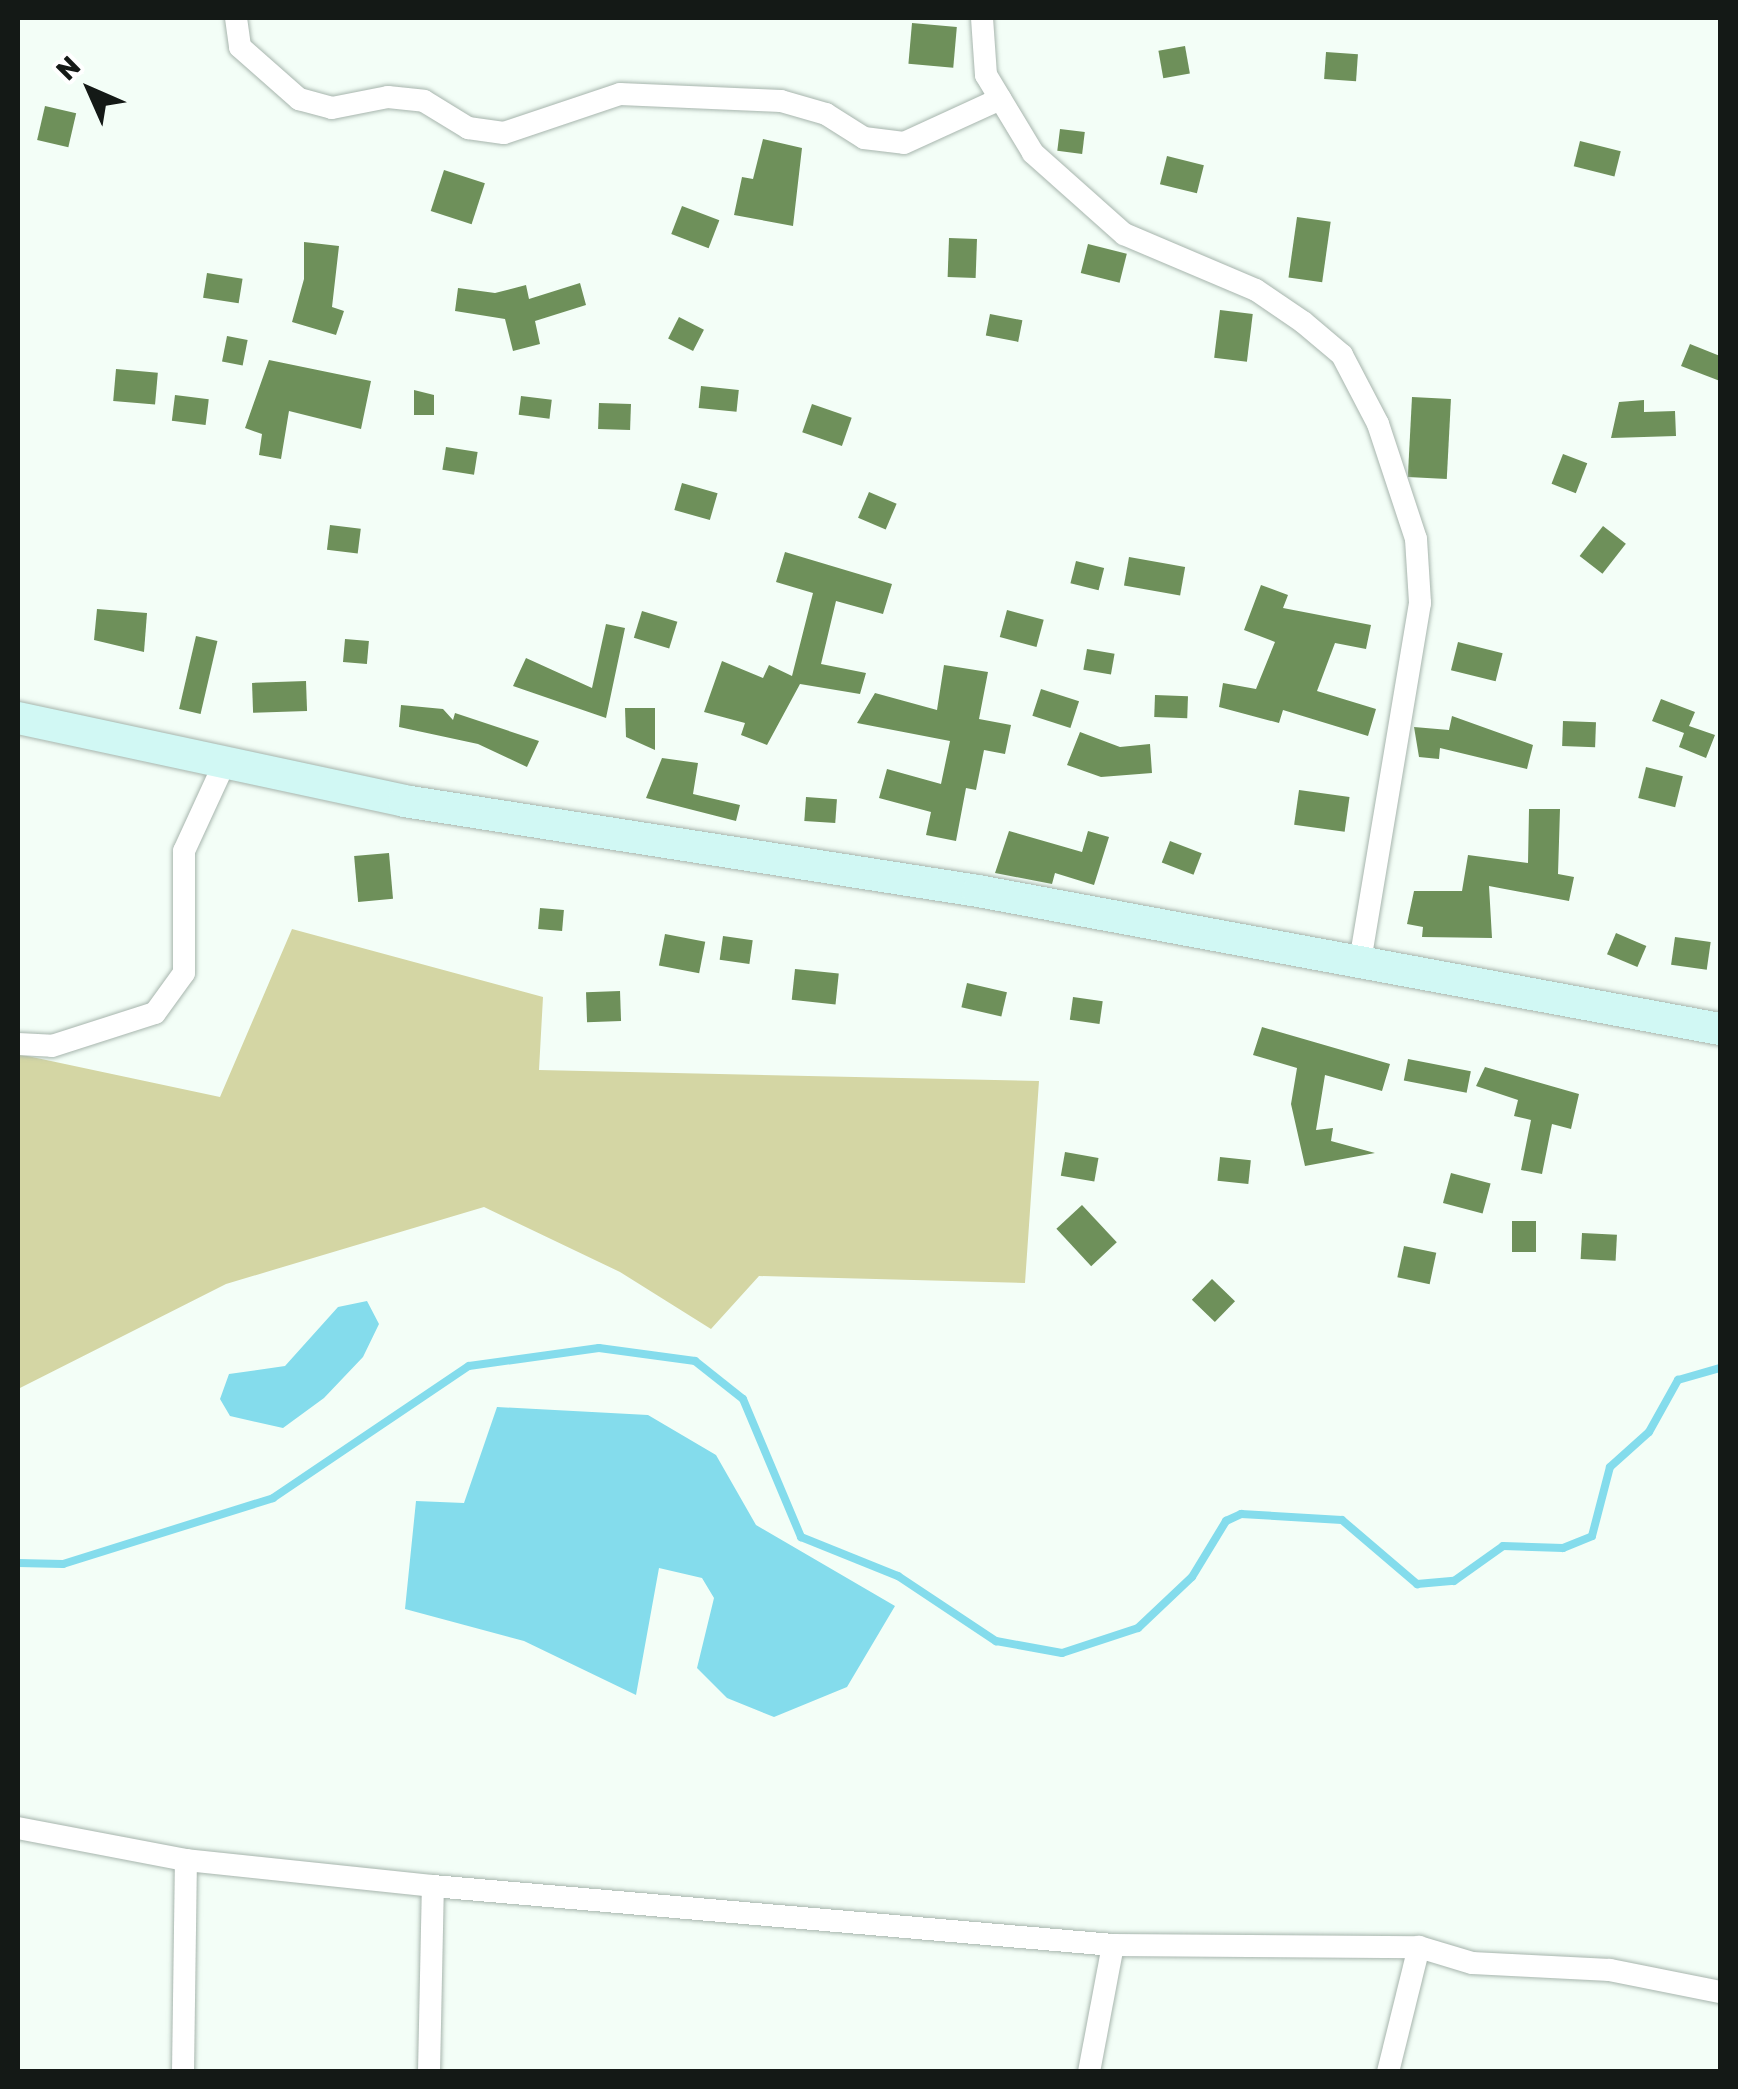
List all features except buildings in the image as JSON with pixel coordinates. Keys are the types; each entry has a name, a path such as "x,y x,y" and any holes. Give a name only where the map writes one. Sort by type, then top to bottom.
{"main road":[{"path":"18,718 404,801 978,891 1359,966 1720,1029"}],"street":[{"path":"236,18 240,46 300,99 332,108 388,97 424,101 468,128 504,132 620,94 781,100 826,114 864,138 904,143 1000,99"},
{"path":"982,18 986,75 1033,153 1086,206 1124,234 1256,290 1342,355 1378,424 1416,539 1420,603 1359,966"},
{"path":"18,1044 52,1046 155,1012 184,973 184,851 224,764"},
{"path":"18,1828 186,1860 432,1886 1113,1946 1419,1947 1472,1963 1610,1970 1720,1992"},
{"path":"183,2072 186,1860"},
{"path":"429,2072 432,1886"},
{"path":"1089,2072 1113,1946"},
{"path":"1388,2072 1419,1947"}],"green space":[{"path":"292,929 543,997 539,1070 1039,1081 1025,1283 759,1276 711,1329 620,1272 484,1207 226,1284 18,1389 18,1054 220,1097"}],"water":[{"path":"367,1301 379,1324 363,1357 324,1398 283,1428 230,1416 220,1399 229,1374 285,1366 338,1307"},
{"path":"497,1407 648,1415 716,1455 756,1525 895,1606 847,1687 774,1717 727,1698 697,1668 714,1598 702,1578 659,1568 636,1695 524,1641 405,1609 416,1501 464,1503"}],"waterway":[{"path":"18,1563 63,1564 273,1498 469,1366 599,1348 695,1361 743,1399 801,1537 898,1576 996,1641 1062,1653 1138,1628 1192,1577 1226,1521 1241,1514 1342,1520 1417,1584 1454,1581 1503,1546 1563,1548 1592,1536 1610,1467 1649,1432 1678,1380 1720,1368"}]}
